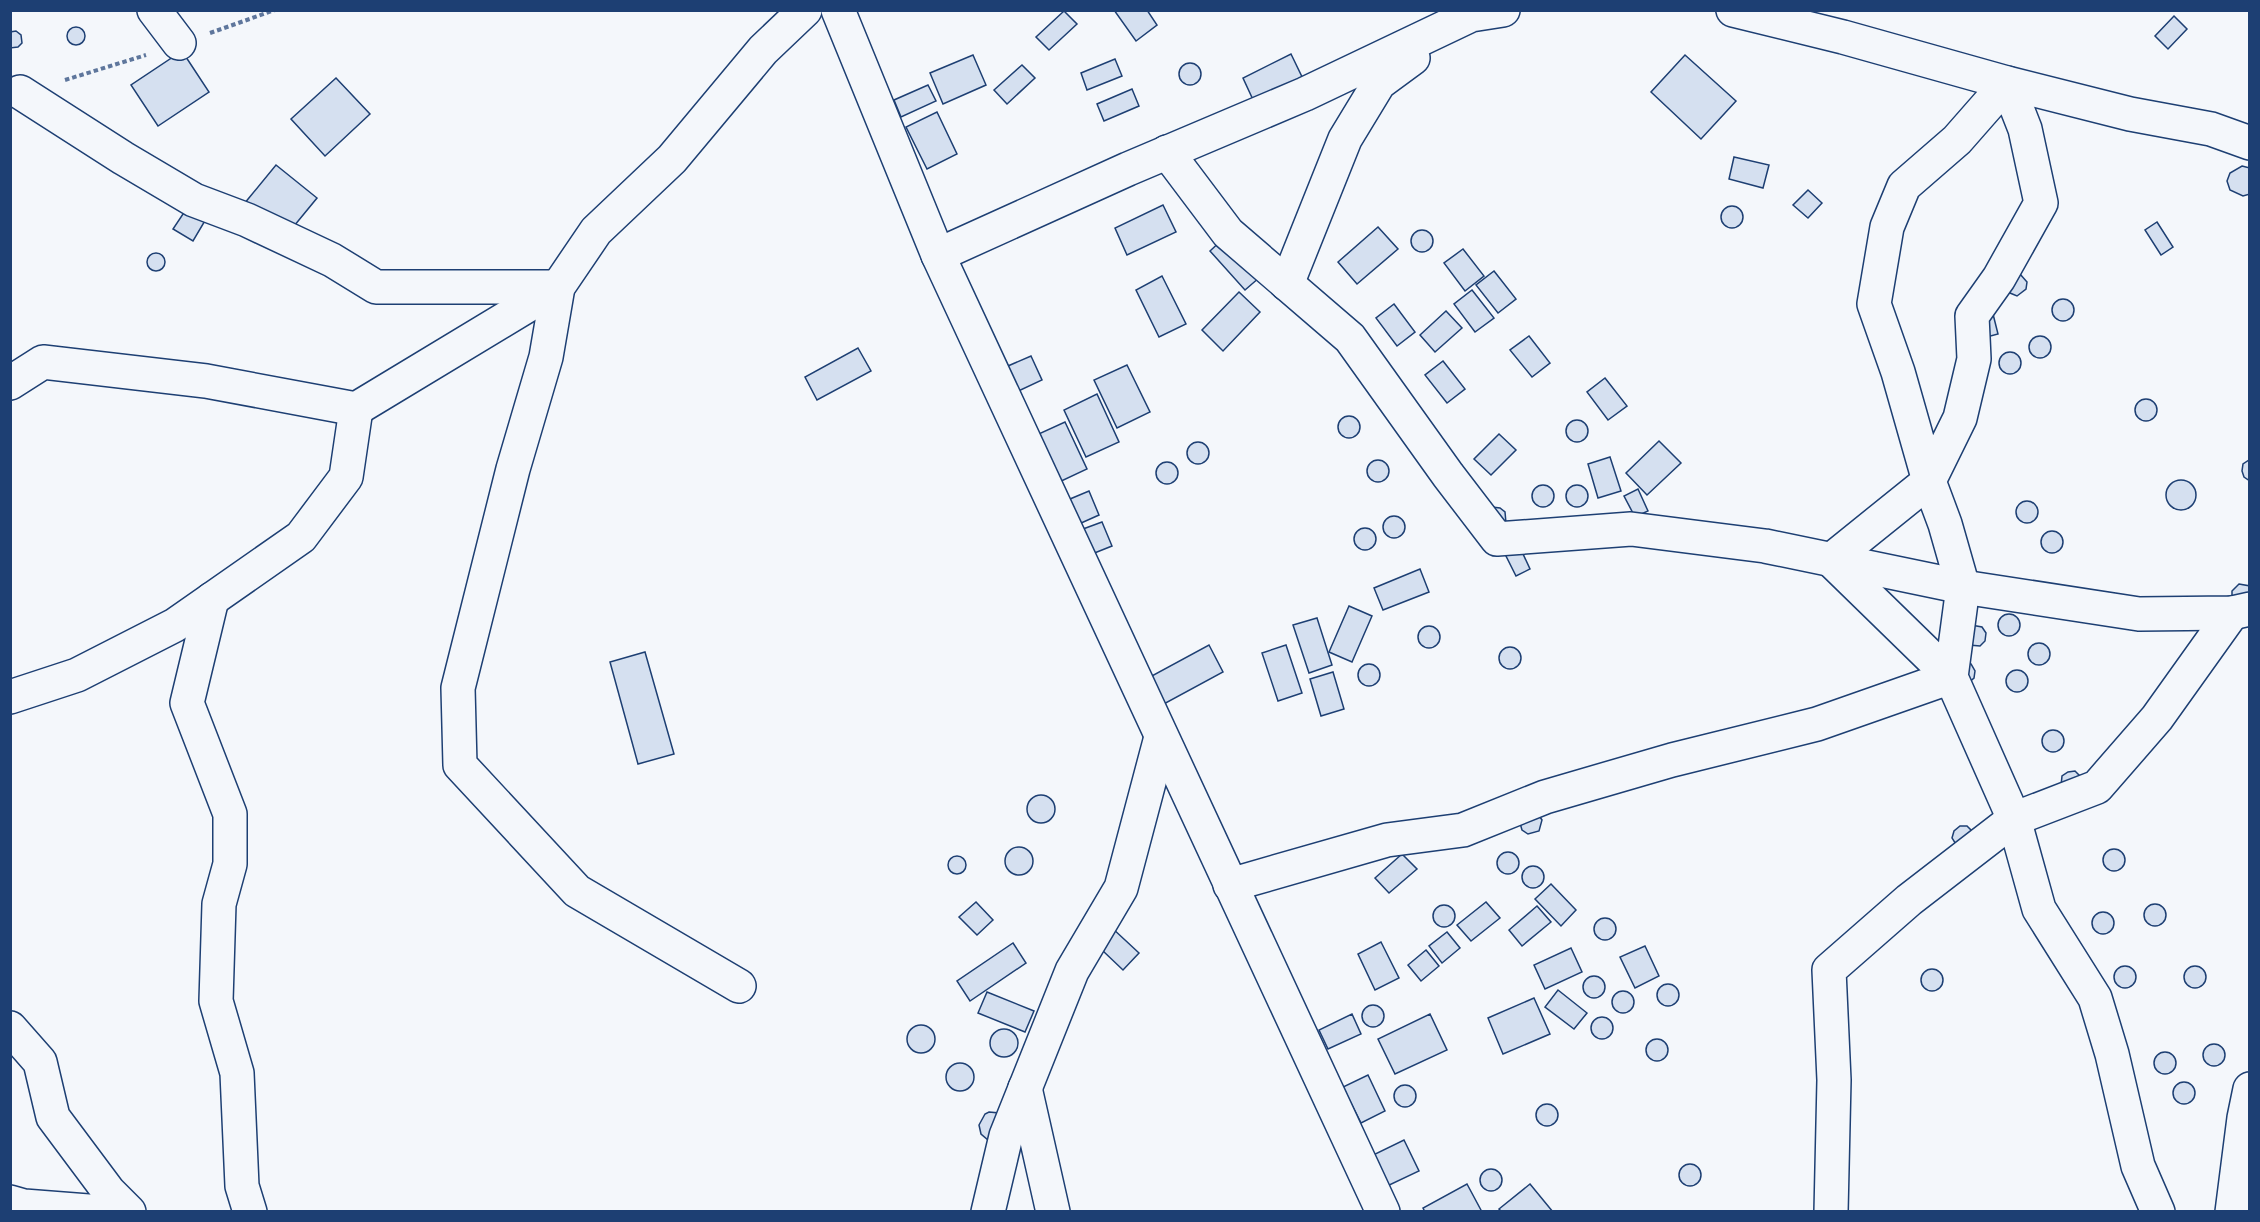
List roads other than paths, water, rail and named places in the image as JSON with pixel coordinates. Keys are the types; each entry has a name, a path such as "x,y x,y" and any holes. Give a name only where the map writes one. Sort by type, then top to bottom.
{"street":[{"path":"153,10 179,43"},
{"path":"740,986 577,891 460,765 458,688 513,470 546,357 558,287 596,231 672,159 763,50 805,10"},
{"path":"838,10 938,255 1383,1212"},
{"path":"938,255 1167,152 1305,94 1472,13 1503,10"},
{"path":"1733,10 1844,37 2007,83 2130,114 2211,129 2250,143"},
{"path":"1287,284 1345,140 1379,83 1472,13"},
{"path":"1831,560 1929,481 1960,418 1974,359 1972,316 1999,278 2041,202 2025,129 2007,83"},
{"path":"1951,677 1963,587 1945,524 1929,481 1898,372 1874,304 1887,227 1904,186 1957,140 2007,83"},
{"path":"20,92 123,158 195,200 247,220 332,260 376,287 558,287"},
{"path":"1167,152 1228,233 1350,338 1497,539 1631,529 1765,546 1963,587 2139,614 2241,611"},
{"path":"10,383 43,362 206,381 356,409 558,287"},
{"path":"10,696 77,675 175,625 301,537 345,477 356,409"},
{"path":"1831,560 1951,677 2014,819 2040,909 2095,998 2112,1054 2138,1166 2158,1212"},
{"path":"212,599 187,703 230,814 230,864 219,904 216,1001 237,1073 242,1186 250,1212"},
{"path":"1831,1212 1834,1080 1829,970 1909,900 2014,819 2097,787 2157,718 2241,611"},
{"path":"1230,885 1387,840 1463,830 1545,797 1672,760 1817,724 1951,677"},
{"path":"988,1212 1006,1136 1072,971 1121,888 1161,737"},
{"path":"10,1028 40,1062 54,1117 109,1192 129,1212"},
{"path":"1025,1088 1053,1212"},
{"path":"2232,1212 2248,1107"},
{"path":"10,1202 24,1206 101,1212"}]}
